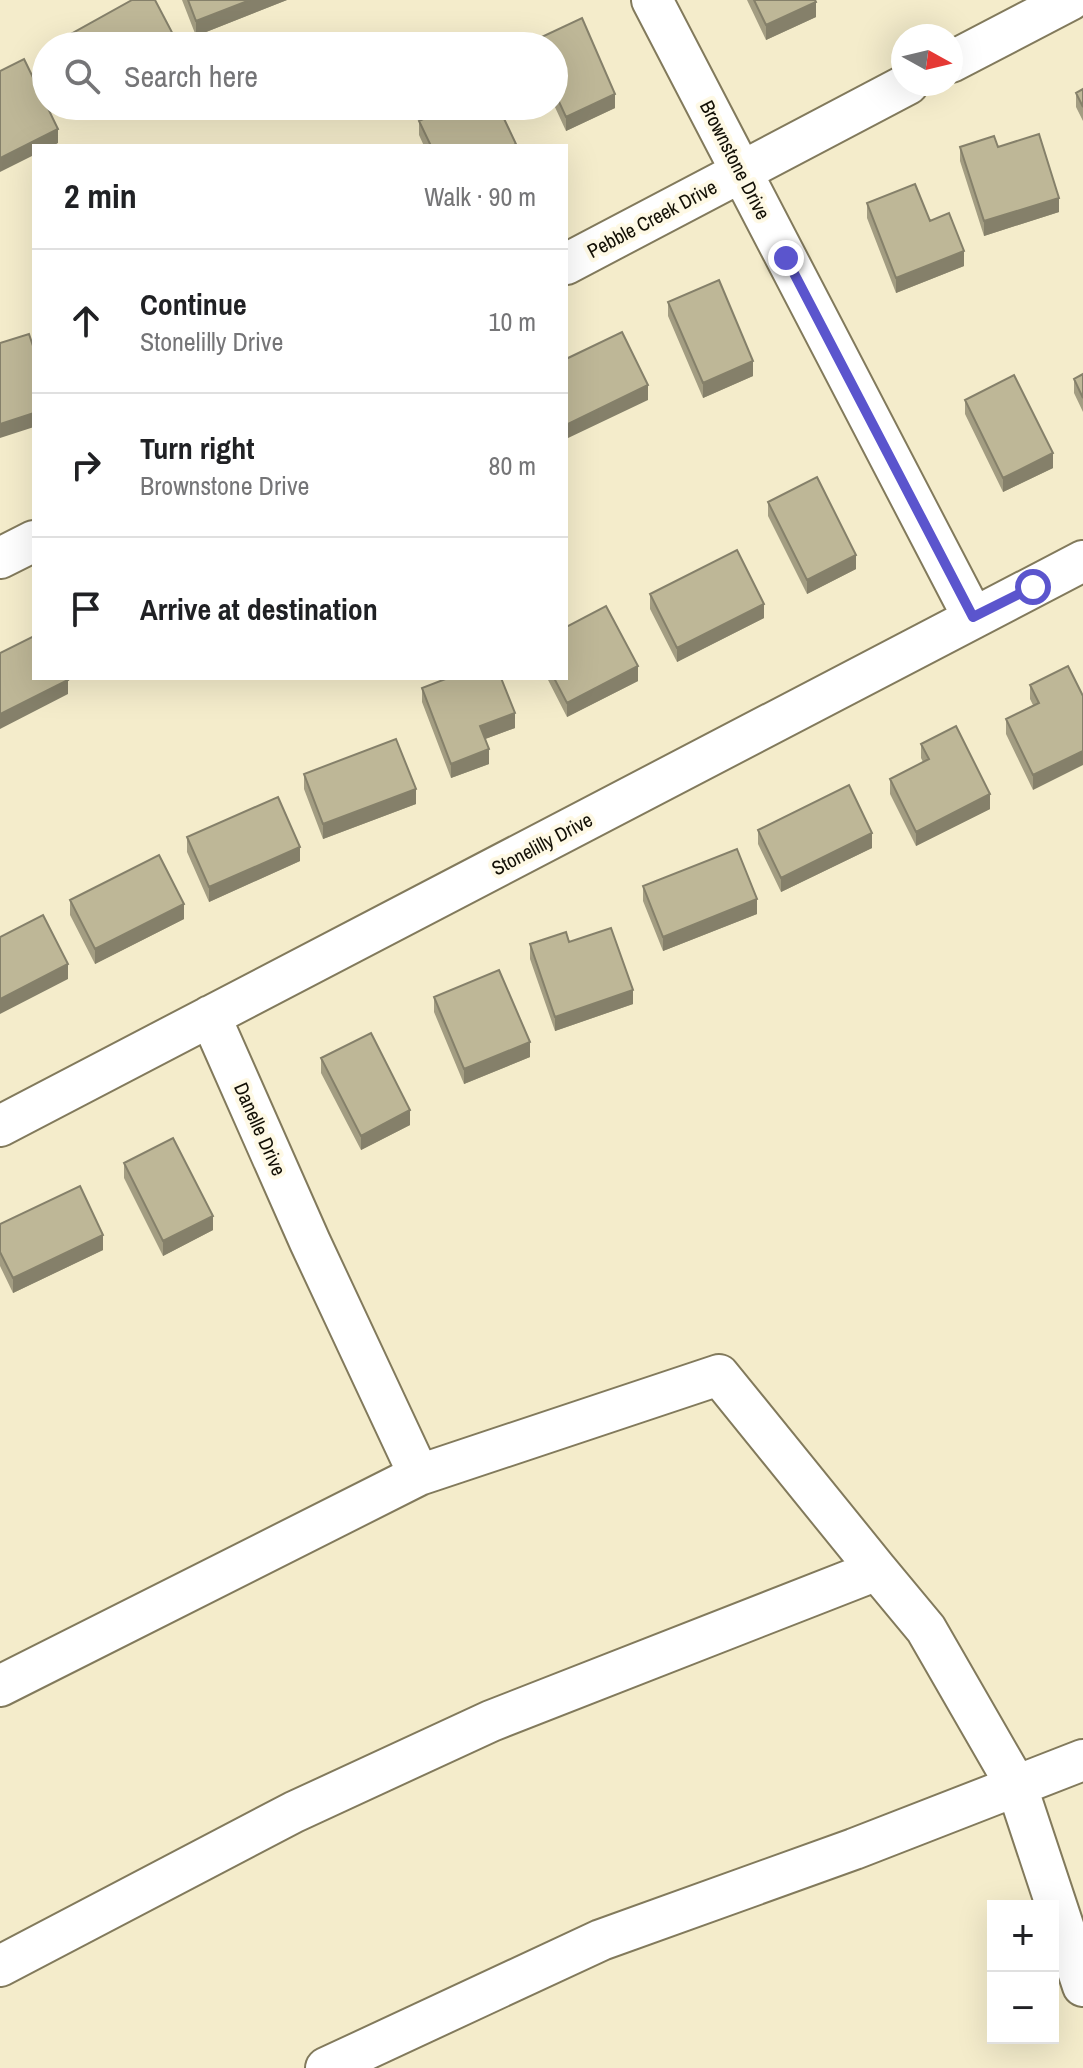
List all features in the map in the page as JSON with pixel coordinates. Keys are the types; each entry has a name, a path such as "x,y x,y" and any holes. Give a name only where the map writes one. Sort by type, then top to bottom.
{"street":[{"name":"Brownstone Drive","path":"652,0 973,617"},
{"path":"963,56 1070,0"},
{"name":"Pebble Creek Drive","path":"568,263 891,93"},
{"path":"0,558 32,542"},
{"name":"Stonelilly Drive","path":"0,1126 1083,561"},
{"name":"Danelle Drive","path":"210,1016 310,1242 419,1475"},
{"path":"0,1686 419,1475 719,1375 926,1629 1017,1787 1083,1986"},
{"path":"0,1966 294,1812 491,1721 877,1570"},
{"path":"326,2068 601,1940 854,1849 1083,1760"}],"building":[{"path":"132,0 155,0 172,32 75,32"},
{"path":"188,0 250,0 196,21"},
{"path":"754,0 815,0 816,2 766,25"},
{"path":"582,18 615,94 568,116 568,32 552,32"},
{"path":"24,59 32,75 32,120 54,120 58,129 0,158 0,71"},
{"path":"1083,89 1083,107 1076,93"},
{"path":"505,120 516,144 430,144 419,121"},
{"path":"1039,134 1059,198 984,221 960,147 994,136 998,147"},
{"path":"915,184 930,221 949,213 964,251 896,278 867,203"},
{"path":"719,280 753,361 703,383 668,302"},
{"path":"622,332 648,385 568,424 568,358"},
{"path":"29,334 32,343 32,414 0,424 0,343"},
{"path":"1083,374 1083,398 1074,379"},
{"path":"1014,375 1053,453 1003,478 965,400"},
{"path":"817,477 856,555 807,580 768,502"},
{"path":"737,550 764,604 677,648 650,594"},
{"path":"606,606 638,666 567,703 555,680 568,680 568,626"},
{"path":"32,637 32,680 68,680 0,714 0,653"},
{"path":"1068,666 1083,696 1083,751 1033,775 1006,719 1039,703 1030,685"},
{"path":"443,680 502,680 515,713 480,726 489,749 451,764 422,688"},
{"path":"956,726 990,794 916,832 890,779 929,759 921,744"},
{"path":"396,739 416,789 323,824 304,774"},
{"path":"849,785 872,833 781,878 758,830"},
{"path":"278,797 300,847 209,887 187,837"},
{"path":"737,849 757,899 663,937 643,886"},
{"path":"159,855 184,904 95,949 70,900"},
{"path":"43,915 68,964 0,999 0,937"},
{"path":"611,928 633,990 555,1017 530,944 566,932 569,942"},
{"path":"499,970 530,1042 464,1069 434,997"},
{"path":"371,1033 410,1110 361,1136 321,1058"},
{"path":"173,1138 213,1216 163,1241 124,1163"},
{"path":"80,1186 103,1235 13,1278 0,1252 0,1224"}],"route":[{"path":"786,258 973,617 1033,587"}]}
